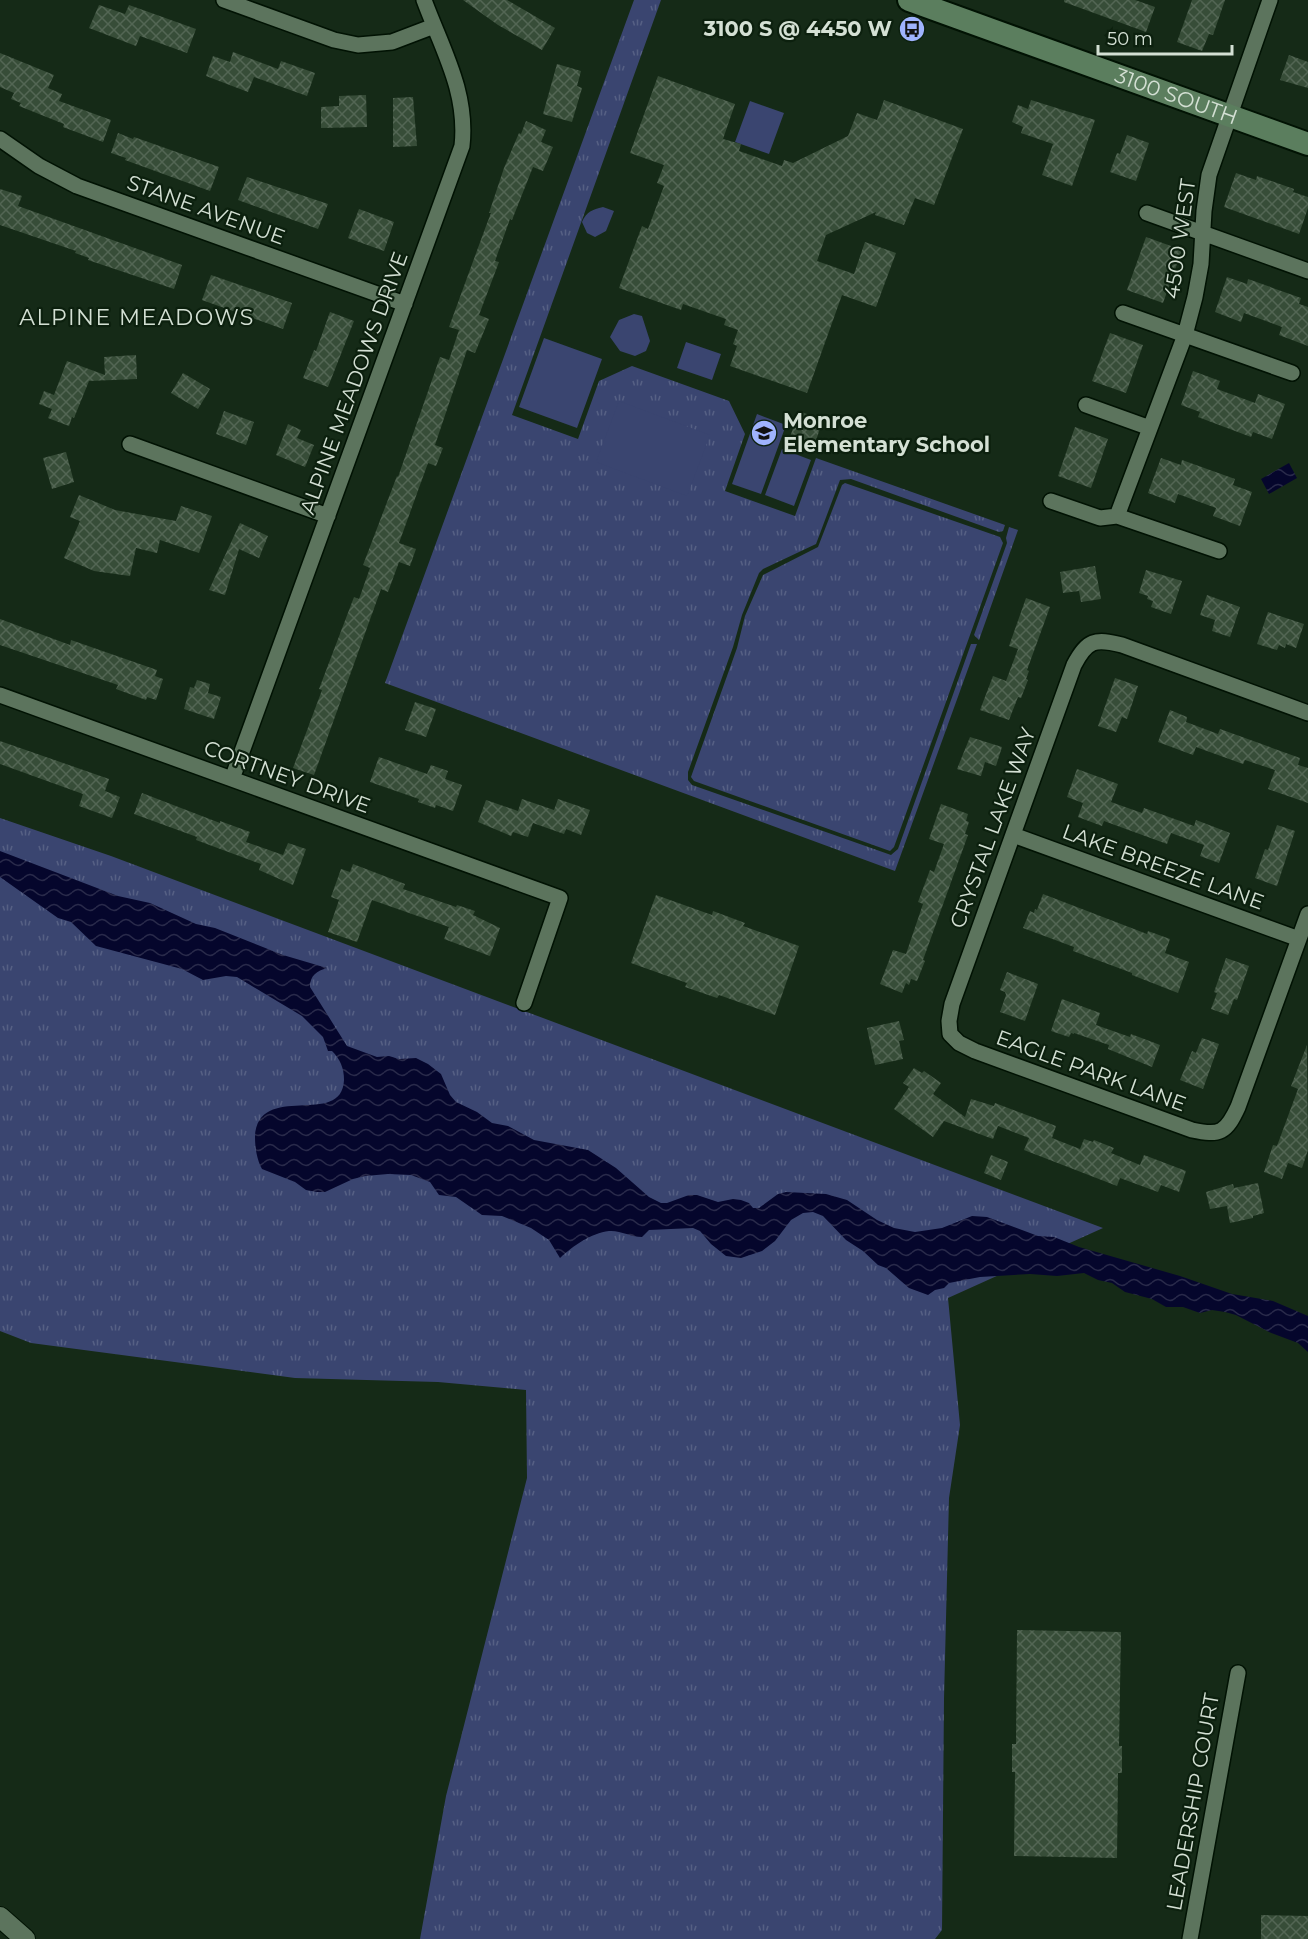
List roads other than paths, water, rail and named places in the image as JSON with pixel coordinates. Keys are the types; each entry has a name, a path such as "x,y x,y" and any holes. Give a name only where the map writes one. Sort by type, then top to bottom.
{"main road":[{"name":"3100 SOUTH","path":"909,0 1308,144"}],"street":[{"path":"224,0 334,40 358,45 392,42 434,26"},
{"name":"ALPINE MEADOWS DRIVE","path":"232,778 462,146 464,129 459,92 424,0"},
{"name":"4500 WEST","path":"1117,516 1185,335 1196,297 1201,264 1203,212 1209,175 1228,115 1270,0"},
{"name":"STANE AVENUE","path":"0,139 39,166 77,186 405,304"},
{"path":"1147,213 1308,271"},
{"path":"1123,313 1292,373"},
{"path":"1086,405 1150,428"},
{"path":"130,444 328,516"},
{"path":"1051,501 1101,518 1117,516 1219,551"},
{"name":"CRYSTAL LAKE WAY","path":"950,1034 949,1021 952,1004 1081,651 1090,643 1104,640 1308,713"},
{"name":"CORTNEY DRIVE","path":"0,695 560,898 524,1002"},
{"name":"LAKE BREEZE LANE","path":"1013,835 1299,939"},
{"path":"1299,939 1308,914"},
{"name":"EAGLE PARK LANE","path":"950,1034 959,1043 975,1051 1192,1131 1208,1134 1222,1131 1230,1123 1238,1107 1299,939"},
{"name":"LEADERSHIP COURT","path":"1190,1939 1238,1673"},
{"path":"0,1917 25,1939"}],"water":[{"path":"1289,463 1297,478 1269,494 1261,479"},
{"path":"0,851 118,896 150,903 196,924 215,928 283,955 327,968 315,974 311,979 310,987 347,1046 377,1057 416,1058 428,1064 441,1074 450,1095 456,1102 477,1112 492,1123 508,1126 534,1140 588,1150 616,1168 649,1197 661,1203 697,1195 718,1202 741,1200 749,1203 753,1208 759,1208 778,1194 786,1192 826,1194 847,1200 877,1220 894,1228 915,1232 942,1228 972,1216 987,1217 1038,1236 1054,1237 1079,1247 1180,1276 1232,1294 1273,1301 1308,1316 1308,1352 1298,1343 1269,1332 1236,1315 1212,1310 1200,1313 1183,1307 1166,1307 1152,1299 1125,1292 1112,1283 1098,1280 1084,1273 1057,1276 1030,1274 980,1277 949,1283 944,1288 928,1295 909,1288 886,1268 878,1265 846,1240 823,1216 813,1212 803,1213 791,1220 775,1241 762,1251 741,1258 726,1256 700,1231 693,1228 649,1230 642,1237 613,1231 602,1232 583,1241 560,1258 549,1240 531,1228 502,1216 482,1215 456,1197 439,1195 430,1182 411,1175 365,1176 325,1192 306,1190 295,1182 262,1169 255,1137 260,1120 270,1111 284,1107 330,1102 340,1094 344,1080 342,1068 335,1054 328,1051 323,1037 302,1016 237,977 226,976 203,980 182,969 96,946 71,922 58,918 0,877"}],"place":[{"name":"3100 S @ 4450 W","path":"912,29"},
{"name":"Monroe Elementary School","path":"764,433"}],"district":[{"name":"ALPINE MEADOWS","path":"137,317"}]}
